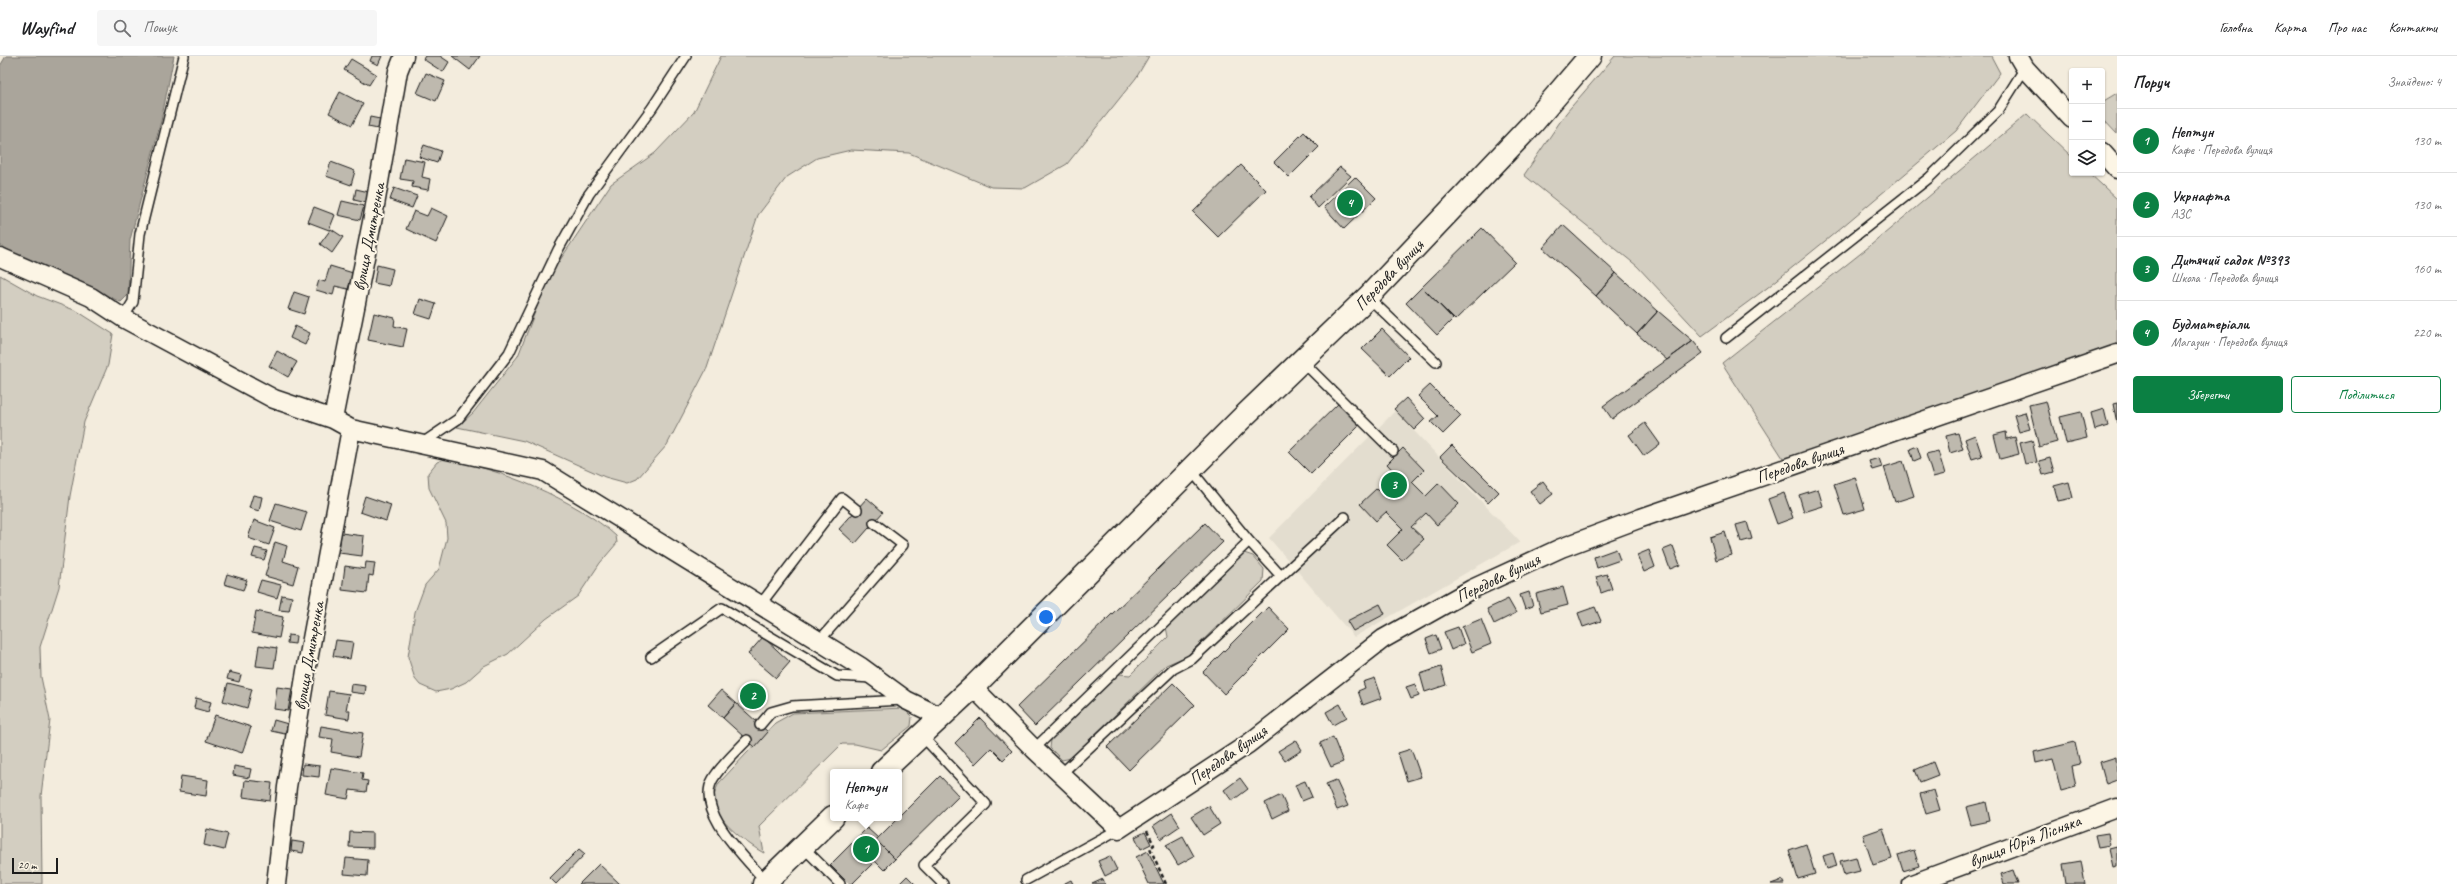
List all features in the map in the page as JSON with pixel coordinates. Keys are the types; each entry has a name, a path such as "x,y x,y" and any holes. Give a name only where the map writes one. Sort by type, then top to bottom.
{"street":[{"name":"вулиця Дмитренка","path":"333,419 373,217 398,71 404,56"},
{"name":"Передова вулиця","path":"885,769 973,687 1191,470 1368,297 1532,124 1590,56"},
{"path":"2022,62 2069,116"},
{"path":"2105,155 2117,169"},
{"path":"0,257 91,297 124,318 274,399 333,419 350,429 543,471 878,678 906,700 941,717"},
{"name":"Передова вулиця","path":"1119,829 1248,744 1383,639 1485,583 1561,548 1641,518 2117,354"},
{"name":"вулиця Дмитренка","path":"276,884 287,787 306,671 350,429"},
{"path":"973,687 1034,750 1119,829"},
{"name":"вулиця Юрія Лісняка","path":"1912,884 2117,808"},
{"path":"765,883 830,820"}],"lane":[{"path":"124,318 133,302 140,234 184,56"},
{"path":"421,445 458,419 508,353 558,250 589,194 652,108 686,56"},
{"path":"1726,338 1930,178 1998,111 2022,62"},
{"path":"1368,297 1436,362"},
{"path":"1302,361 1393,451"},
{"path":"1191,470 1249,541 1281,576"},
{"path":"760,605 842,498 857,510"},
{"path":"1061,774 1173,669 1192,659 1345,517"},
{"path":"819,641 903,545 874,523"},
{"path":"1034,750 1249,541"},
{"path":"651,657 722,608 837,676 878,678"},
{"path":"760,725 771,712 792,706 906,700"},
{"path":"922,736 986,804 924,865 942,884"},
{"path":"747,740 712,779 708,801 717,822 765,883"},
{"path":"1026,880 1119,829"},
{"path":"802,846 840,884"}],"path":[{"path":"1139,816 1154,845 1150,848 1166,884"}],"shaded area":[{"path":"6,56 174,56 161,121 130,240 128,295 121,302 23,259 0,245 0,66"},
{"path":"721,56 1149,56 1136,78 1067,164 1025,188 991,187 909,153 851,150 817,158 787,177 758,215 707,368 667,445 637,479 627,483 605,477 524,441 457,427 473,413 518,356 548,278 611,184 655,153 694,112"},
{"path":"1615,56 1991,56 2000,73 1956,131 1767,288 1702,336 1637,266 1524,175 1566,113"},
{"path":"2117,93 2117,134 2105,121 2105,100"},
{"path":"2027,114 2069,154 2069,176 2092,176 2117,199 2117,346 1809,452 1783,458 1722,363 1865,250"},
{"path":"0,275 37,296 77,311 113,334 108,365 84,422 70,496 59,587 40,647 41,677 50,720 41,796 42,884 0,884"},
{"path":"1395,411 1520,542 1354,637 1269,538"},
{"path":"444,459 465,463 511,477 558,498 600,523 616,536 617,543 600,563 578,596 546,619 508,654 484,666 466,682 451,689 436,692 420,685 415,679 408,657 415,612 425,585 439,569 447,538 446,523 429,488 428,473 437,462"},
{"path":"1244,553 1253,556 1264,569 1263,581 1187,656 1166,665 1071,758 1062,760 1050,748 1051,740 1119,674 1130,675 1168,637 1166,627"},
{"path":"903,708 912,717 911,726 881,750 855,744 842,744 759,826 764,853 751,845 722,820 714,804 715,792 719,783 775,723 793,713"}],"building":[{"path":"372,56 382,56 378,65 370,61"},
{"path":"425,56 440,56 449,62 443,72 423,59"},
{"path":"452,56 480,56 470,70"},
{"path":"351,59 376,74 369,85 344,70"},
{"path":"426,73 445,81 436,101 417,93"},
{"path":"340,92 363,104 352,125 329,113"},
{"path":"370,117 380,119 378,129 368,127"},
{"path":"1304,132 1319,147 1289,177 1274,162"},
{"path":"424,145 441,151 437,163 419,157"},
{"path":"404,158 425,162 422,177 430,179 428,190 412,187 413,181 400,179"},
{"path":"331,162 355,171 351,185 326,176"},
{"path":"1241,165 1266,190 1218,237 1193,212"},
{"path":"1340,167 1351,176 1318,208 1309,197"},
{"path":"1355,177 1376,198 1344,229 1324,207"},
{"path":"394,188 417,196 412,208 390,200"},
{"path":"356,189 369,192 367,203 354,200"},
{"path":"342,201 364,206 360,220 338,215"},
{"path":"314,207 335,215 329,230 308,222"},
{"path":"431,208 448,216 436,243 406,229 414,211 427,216"},
{"path":"1563,225 1616,273 1596,296 1543,248"},
{"path":"1482,228 1515,262 1455,320 1422,287"},
{"path":"331,229 343,237 332,253 320,244"},
{"path":"377,265 393,269 389,286 374,283"},
{"path":"330,266 353,273 348,289 335,286 333,295 316,290 319,280 325,282"},
{"path":"1616,273 1658,311 1637,334 1596,296"},
{"path":"1422,287 1453,319 1437,335 1406,303"},
{"path":"294,292 309,297 304,314 288,309"},
{"path":"420,299 436,304 431,319 415,314"},
{"path":"1658,311 1693,341 1667,360 1637,334"},
{"path":"374,313 395,318 394,326 407,329 403,347 368,340"},
{"path":"295,326 310,333 305,345 290,338"},
{"path":"1382,329 1409,357 1390,376 1362,349"},
{"path":"1693,341 1703,353 1612,419 1603,406"},
{"path":"277,351 297,362 288,377 269,366"},
{"path":"1430,385 1461,416 1443,434 1431,422 1438,416 1418,396"},
{"path":"1406,398 1425,419 1414,430 1394,409"},
{"path":"1341,401 1362,423 1311,474 1289,452"},
{"path":"2046,401 2057,442 2039,447 2029,405"},
{"path":"2117,403 2117,423 2113,404"},
{"path":"2104,409 2108,426 2095,430 2091,413"},
{"path":"2025,412 2030,429 2019,432 2014,415"},
{"path":"2081,412 2087,438 2066,443 2060,417"},
{"path":"1645,423 1660,444 1644,456 1629,435"},
{"path":"2006,432 2007,439 2015,437 2019,454 2000,459 1994,435"},
{"path":"1958,433 1963,449 1950,453 1946,436"},
{"path":"1975,435 1982,456 1972,459 1965,439"},
{"path":"2032,440 2037,462 2025,464 2020,443"},
{"path":"1452,445 1499,492 1488,503 1440,457"},
{"path":"1917,446 1921,458 1914,461 1910,449"},
{"path":"1403,448 1424,470 1412,482 1426,496 1439,483 1459,504 1437,525 1426,513 1411,527 1424,539 1402,560 1387,545 1403,529 1386,512 1376,521 1360,504 1377,488 1385,496 1401,479 1387,464"},
{"path":"1938,451 1945,474 1933,477 1926,454"},
{"path":"1879,458 1882,467 1872,470 1869,461"},
{"path":"2050,458 2054,472 2043,475 2039,461"},
{"path":"1903,461 1914,496 1895,502 1884,467"},
{"path":"1855,477 1865,509 1844,515 1834,484"},
{"path":"1543,481 1553,494 1540,504 1530,491"},
{"path":"2069,482 2073,498 2058,501 2054,486"},
{"path":"1818,489 1823,506 1804,512 1799,495"},
{"path":"1784,493 1793,518 1777,524 1768,499"},
{"path":"253,495 262,497 259,511 249,508"},
{"path":"365,496 391,505 386,521 360,512"},
{"path":"867,498 883,512 855,544 839,529"},
{"path":"276,503 307,512 301,531 270,521"},
{"path":"254,520 275,528 269,545 248,538"},
{"path":"1747,522 1752,539 1741,542 1736,525"},
{"path":"1205,523 1223,542 1035,726 1017,707"},
{"path":"1725,532 1732,555 1716,560 1710,537"},
{"path":"341,533 364,536 362,556 339,553"},
{"path":"275,542 287,546 283,561 298,566 293,584 265,576"},
{"path":"1673,546 1680,565 1670,569 1663,550"},
{"path":"255,548 267,551 264,560 252,557"},
{"path":"1616,549 1620,560 1597,568 1594,557"},
{"path":"1649,550 1655,567 1644,572 1637,555"},
{"path":"366,562 375,563 373,576 369,575 367,593 342,590 345,566 365,569"},
{"path":"227,574 247,580 243,590 224,584"},
{"path":"1607,574 1612,589 1601,593 1596,577"},
{"path":"261,580 281,585 277,598 257,592"},
{"path":"1563,587 1568,605 1541,612 1536,594"},
{"path":"1529,592 1533,606 1525,609 1520,595"},
{"path":"282,595 292,597 289,611 279,610"},
{"path":"1508,599 1516,613 1494,624 1487,609"},
{"path":"1380,604 1385,614 1353,631 1347,621"},
{"path":"1268,607 1289,629 1224,694 1203,672"},
{"path":"1595,607 1601,621 1583,627 1578,613"},
{"path":"256,611 283,617 279,638 252,633"},
{"path":"1481,619 1491,644 1472,652 1462,627"},
{"path":"1458,627 1464,644 1451,650 1444,632"},
{"path":"288,635 296,636 295,644 287,643"},
{"path":"1436,635 1441,649 1431,653 1426,639"},
{"path":"763,637 790,662 776,678 748,654"},
{"path":"336,640 353,642 350,659 333,656"},
{"path":"259,645 277,648 274,668 256,666"},
{"path":"1441,667 1446,685 1425,692 1420,674"},
{"path":"229,672 241,675 239,682 227,679"},
{"path":"1375,678 1382,698 1363,705 1358,691 1365,688 1363,682"},
{"path":"228,683 252,689 247,708 223,701"},
{"path":"1173,683 1195,705 1129,770 1107,747"},
{"path":"351,684 366,686 365,694 350,692"},
{"path":"1415,684 1419,696 1411,699 1406,687"},
{"path":"277,687 292,689 288,711 274,709"},
{"path":"721,690 736,703 723,718 708,705"},
{"path":"329,691 349,694 346,710 350,710 349,719 325,715"},
{"path":"196,698 211,702 208,712 194,708"},
{"path":"736,703 768,732 755,747 723,718"},
{"path":"1340,704 1347,717 1333,725 1326,712"},
{"path":"215,715 251,727 242,753 206,741"},
{"path":"980,718 1012,751 1003,760 991,748 975,764 955,743"},
{"path":"274,720 288,724 285,734 271,731"},
{"path":"321,726 363,733 359,757 331,752 333,739 319,737"},
{"path":"1333,737 1343,762 1331,767 1320,743"},
{"path":"1296,740 1302,750 1285,761 1278,751"},
{"path":"2075,742 2080,764 2072,766 2076,787 2061,791 2053,759 2036,763 2034,752"},
{"path":"1411,749 1421,777 1407,781 1398,753"},
{"path":"2116,757 2117,780 2106,784 2100,762"},
{"path":"1933,762 1938,775 1920,782 1915,770"},
{"path":"303,764 320,766 319,777 302,775"},
{"path":"234,766 251,769 249,778 233,775"},
{"path":"331,768 363,773 362,780 368,781 366,792 350,790 348,799 326,795"},
{"path":"181,776 208,780 206,796 179,792"},
{"path":"940,776 959,796 895,859 876,840 895,821 902,821 902,814"},
{"path":"1240,778 1248,789 1232,801 1224,790"},
{"path":"245,780 272,783 270,801 243,797"},
{"path":"1336,780 1348,806 1337,810 1326,784"},
{"path":"1305,781 1312,797 1302,801 1295,785"},
{"path":"1934,790 1940,810 1926,814 1920,794"},
{"path":"1281,795 1288,811 1272,819 1265,803"},
{"path":"1986,802 1990,821 1971,825 1966,807"},
{"path":"1209,806 1220,824 1203,835 1191,817"},
{"path":"1172,813 1180,826 1161,839 1153,826"},
{"path":"867,828 878,838 876,840 895,859 884,870 875,861 852,884 849,884 830,865"},
{"path":"1883,828 1892,859 1873,865 1863,835"},
{"path":"207,829 228,834 224,850 204,845"},
{"path":"350,832 373,833 373,848 349,847"},
{"path":"1145,832 1151,844 1141,849 1135,837"},
{"path":"2108,833 2110,845 2098,847 2095,835"},
{"path":"1183,836 1194,856 1178,865 1166,845"},
{"path":"292,841 305,843 303,853 291,851"},
{"path":"1806,844 1815,874 1798,879 1789,850"},
{"path":"2117,847 2117,866 2113,867 2109,849"},
{"path":"579,849 585,854 556,884 550,878"},
{"path":"1914,850 1919,866 1903,871 1898,855"},
{"path":"1148,851 1164,884 1149,884 1136,857"},
{"path":"1833,853 1837,866 1827,869 1823,856"},
{"path":"1110,856 1117,870 1105,876 1098,861"},
{"path":"1856,857 1860,871 1844,875 1840,861"},
{"path":"346,858 368,860 367,876 344,874"},
{"path":"2081,861 2085,884 2066,884 2063,864"},
{"path":"599,864 620,884 579,884"},
{"path":"2013,870 2018,884 2004,884 2001,874"},
{"path":"907,876 915,884 899,884"},
{"path":"1103,879 1105,884 1092,884"},
{"path":"1071,880 1073,884 1063,884"},
{"path":"1782,880 1784,884 1771,884"}],"place":[{"name":"Будматеріали","path":"1350,203"},
{"name":"Дитячий садок №393","path":"1394,485"},
{"name":"Укрнафта","path":"753,696"},
{"name":"Нептун","path":"866,849"}]}
